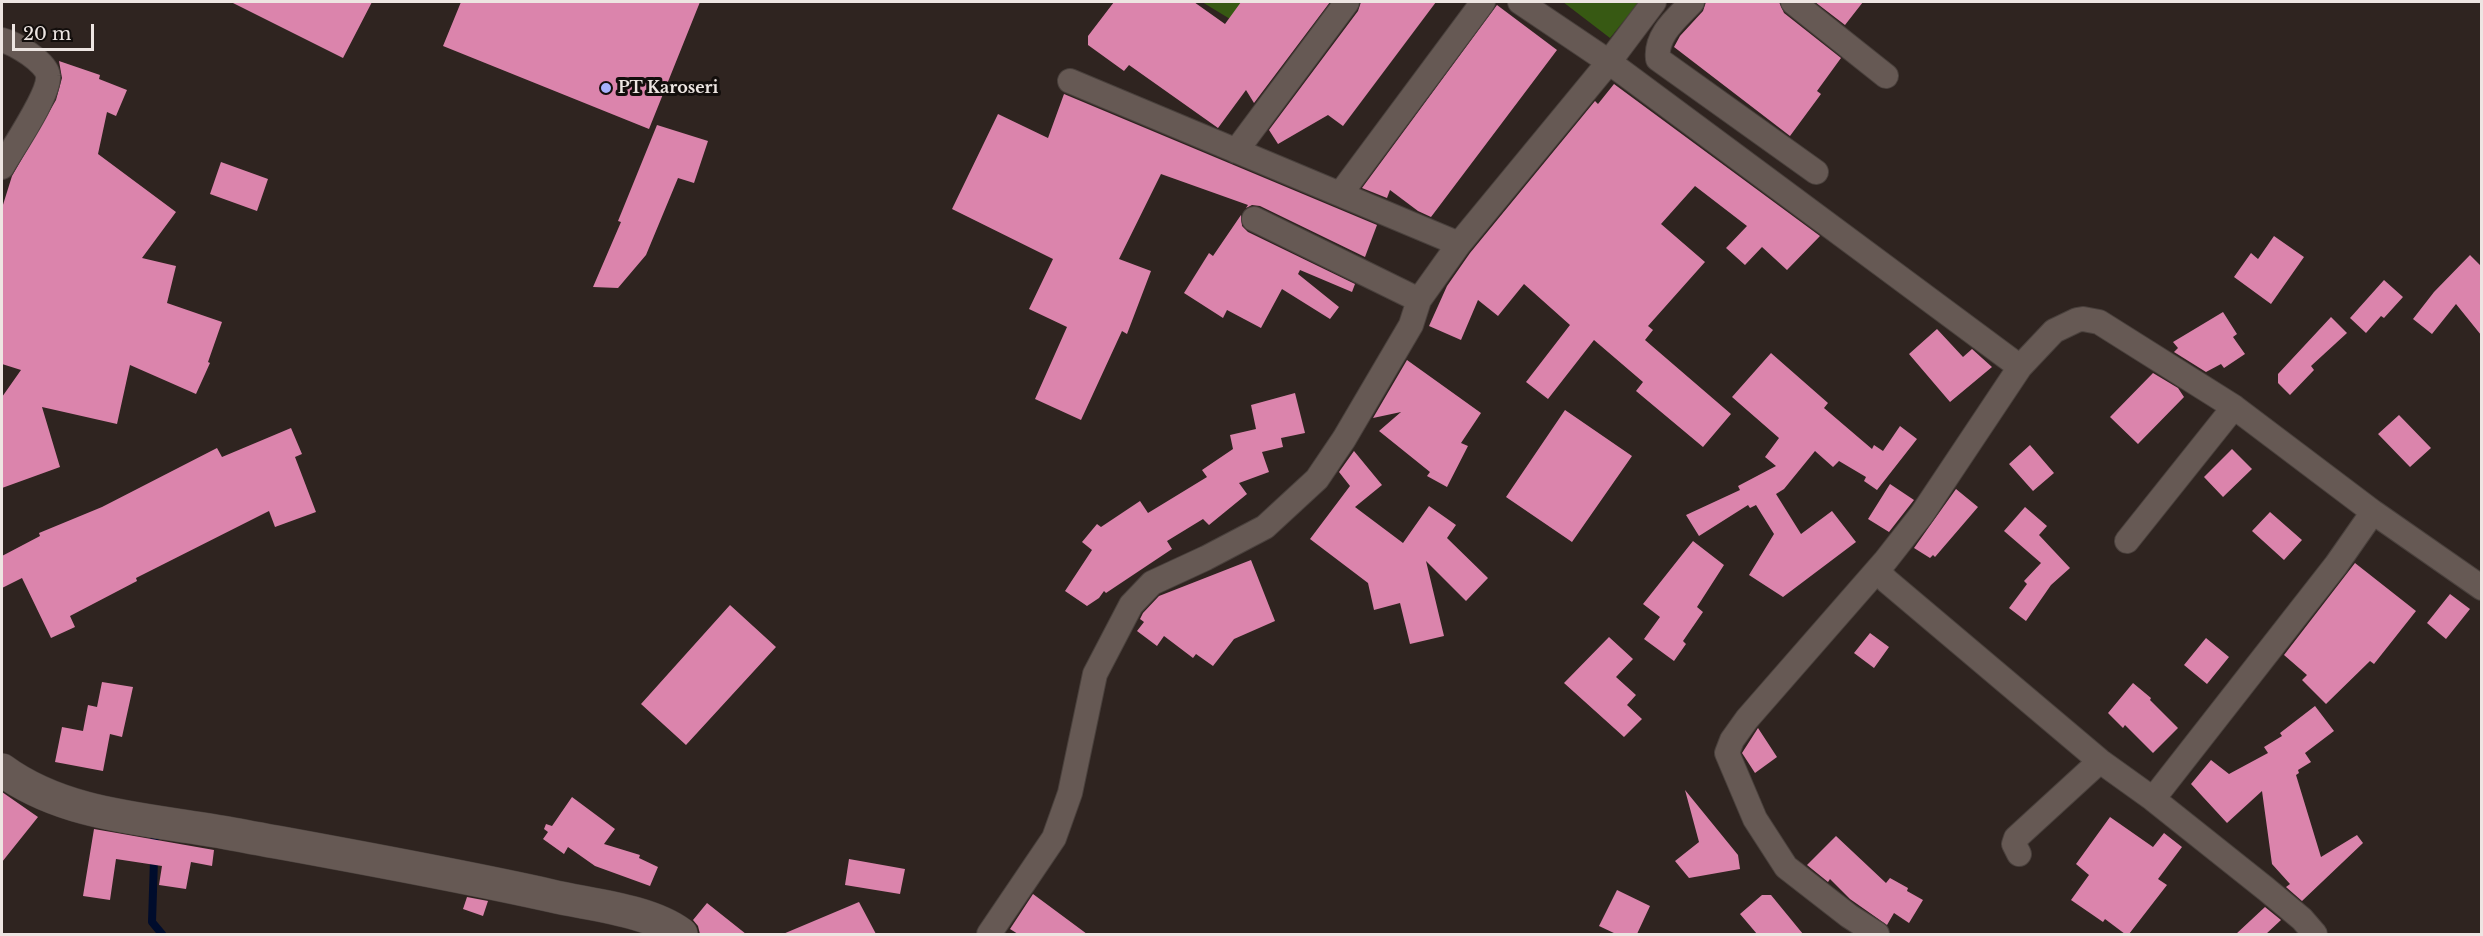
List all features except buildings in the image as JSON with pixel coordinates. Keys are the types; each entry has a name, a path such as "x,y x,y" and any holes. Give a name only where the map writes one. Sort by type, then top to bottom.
{"street":[{"path":"1236,152 1347,2"},
{"path":"1341,194 1483,2"},
{"path":"1520,2 1609,62 2020,367"},
{"path":"988,934 1054,838 1070,793 1095,674 1131,605 1152,583 1265,527 1317,479 1344,439 1411,326 1419,300 1459,244 1609,62 1654,2"},
{"path":"1692,2 1661,37 1658,45 1658,59 1816,172"},
{"path":"1793,2 1886,76"},
{"path":"2,40 22,49 44,66 48,76 45,94 2,167"},
{"path":"1070,81 1459,244"},
{"path":"1254,219 1419,300"},
{"path":"1877,934 1849,916 1786,867 1755,819 1727,753 1732,740 1747,719 1878,571 1922,514 2020,367 2054,331 2077,320 2087,319 2110,328 2234,408 2373,512 2481,588"},
{"path":"2127,541 2234,408"},
{"path":"2153,799 2336,565 2373,512"},
{"path":"1878,571 2100,761 2153,799 2302,919 2315,934"},
{"path":"2019,854 2014,844 2016,838 2100,761"},
{"path":"2,770 18,783 59,800 104,813 223,832 517,888 628,913 656,921 681,934"}],"green space":[{"path":"1202,2 1251,2 1235,22"},
{"path":"1563,2 1639,2 1610,38"}],"waterway":[{"path":"155,828 152,922 162,934"}],"place":[{"name":"PT Karoseri","path":"606,88"}]}
